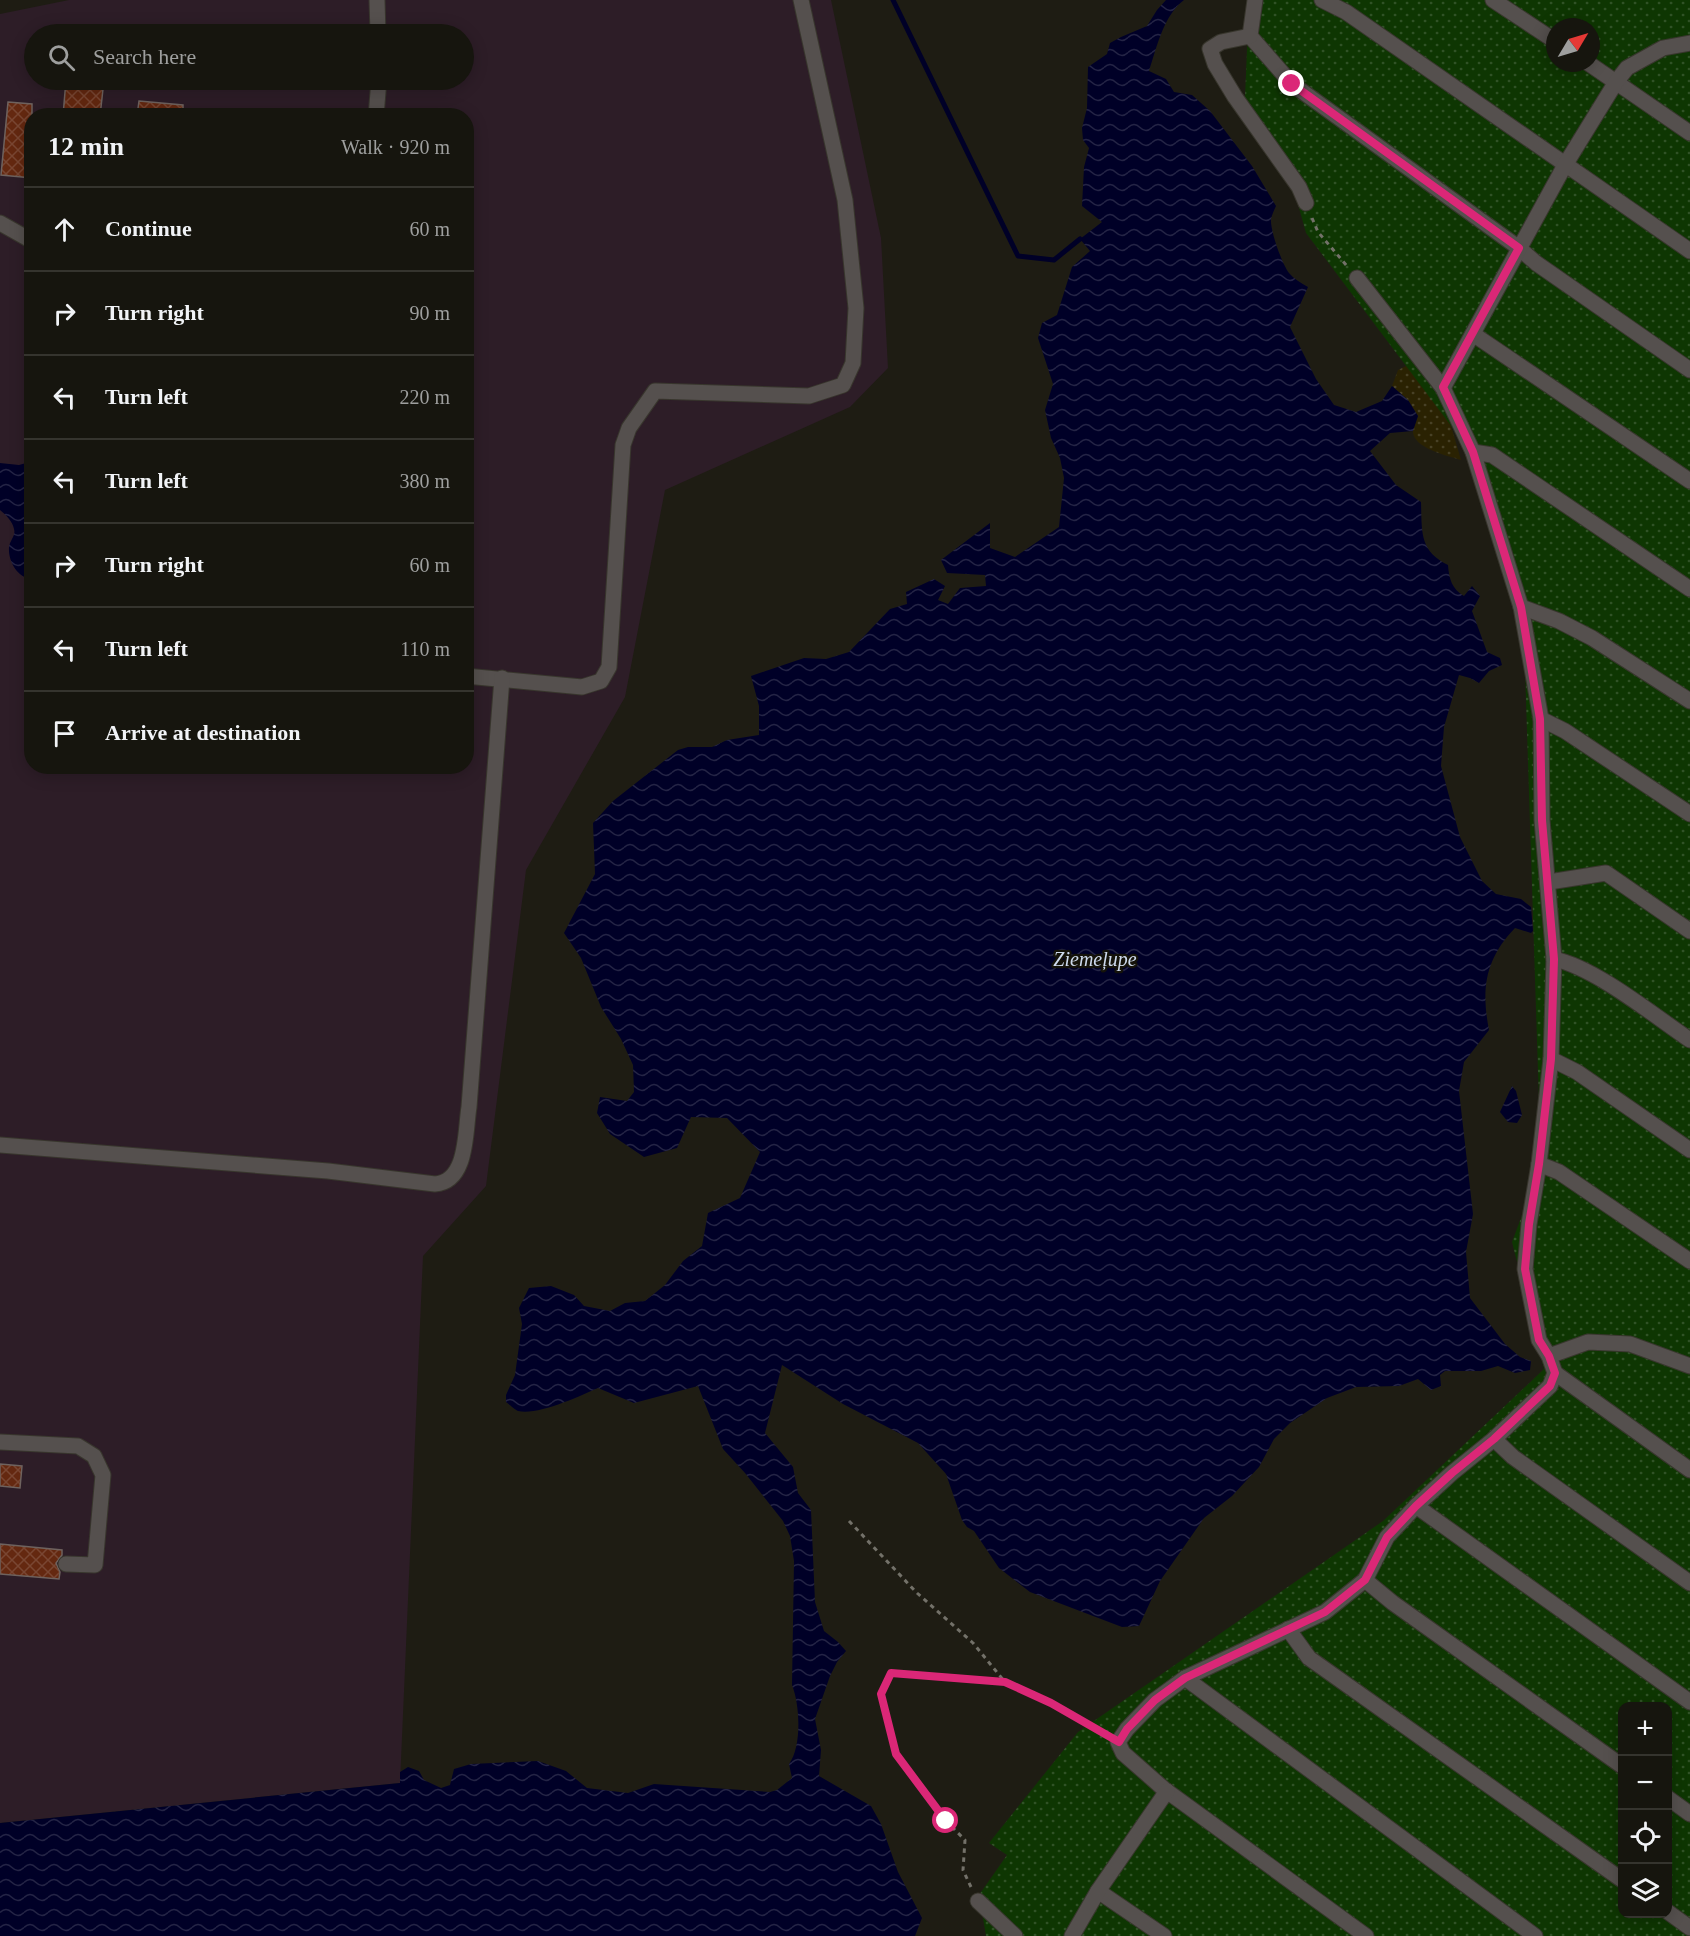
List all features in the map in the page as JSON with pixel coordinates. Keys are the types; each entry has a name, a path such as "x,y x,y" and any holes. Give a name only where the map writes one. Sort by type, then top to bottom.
{"lane":[{"path":"377,0 378,24"},
{"path":"474,676 582,687 601,681 609,667 623,445 629,428 655,392 809,396 843,385 853,363 856,308 845,200 801,0"},
{"path":"1255,0 1250,36 1292,84 1519,248 1536,263 1690,370"},
{"path":"1322,0 1346,12 1690,251"},
{"path":"1493,0 1546,35"},
{"path":"1250,36 1221,42 1210,49 1215,64 1235,97 1299,187 1306,203"},
{"path":"1443,387 1565,165 1616,82 1627,68 1663,48 1690,43"},
{"path":"1600,71 1690,133"},
{"path":"377,108 378,90"},
{"path":"0,223 24,236"},
{"path":"1357,278 1443,387 1473,452 1521,607 1540,719 1542,820 1554,959 1551,1059 1525,1269 1539,1340 1549,1356 1555,1373 1690,1470"},
{"path":"1473,334 1690,481"},
{"path":"1473,452 1492,455 1690,589"},
{"path":"1521,607 1559,621 1592,638 1690,701"},
{"path":"0,1145 328,1171 435,1184 451,1179 459,1166 469,1107 501,678"},
{"path":"1540,719 1565,731 1690,814"},
{"path":"1548,882 1606,873 1690,931"},
{"path":"1554,959 1571,963 1610,986 1690,1040"},
{"path":"1551,1059 1577,1072 1690,1150"},
{"path":"1539,1164 1559,1172 1690,1261"},
{"path":"1549,1356 1588,1342 1630,1344 1690,1366"},
{"path":"1366,1936 1167,1791 1123,1753 1119,1742 1127,1729 1155,1700 1185,1678 1325,1612 1365,1580 1387,1537 1416,1506 1494,1439 1550,1386 1555,1373"},
{"path":"1494,1439 1513,1457 1690,1583"},
{"path":"0,1442 78,1446 94,1456 103,1475 95,1565 66,1564"},
{"path":"1416,1506 1690,1702"},
{"path":"1365,1580 1393,1603 1618,1762"},
{"path":"1288,1629 1309,1658 1618,1876"},
{"path":"1185,1678 1535,1936"},
{"path":"1072,1936 1098,1891 1167,1791"},
{"path":"1672,1801 1690,1814"},
{"path":"1098,1891 1164,1936"},
{"path":"978,1901 1015,1936"},
{"path":"1672,1915 1690,1928"}],"path":[{"path":"1306,203 1318,232 1357,278"},
{"path":"849,1521 917,1593 973,1643 1005,1682"},
{"path":"978,1901 963,1870 965,1840 946,1821 896,1754 881,1694 891,1673 1005,1682 1051,1703 1119,1742"}],"shaded area":[{"path":"69,0 831,0 881,238 888,368 850,407 665,490 625,697 526,870 486,1186 423,1256 400,1783 0,1823 0,14"}],"sand":[{"path":"1412,363 1447,412 1461,460 1424,446 1414,436 1413,430 1418,416 1408,400 1392,386 1398,370"}],"green space":[{"path":"1249,0 1690,0 1690,1936 986,1936 979,1895 1007,1855 989,1843 1078,1732 1383,1521 1544,1369 1512,1242 1541,1164 1524,639 1470,451 1306,233 1284,154 1245,98"}],"water":[{"name":"Ziemeļupe","path":"1166,0 1184,0 1166,22 1149,71 1166,79 1174,92 1192,95 1210,111 1252,166 1276,206 1271,224 1280,255 1289,273 1308,287 1290,327 1316,379 1334,405 1356,412 1382,401 1392,386 1408,400 1418,416 1413,431 1390,433 1370,451 1396,485 1421,502 1422,531 1427,547 1448,565 1454,587 1464,596 1472,586 1480,596 1472,611 1487,652 1500,658 1502,665 1489,671 1479,683 1459,675 1444,727 1441,766 1460,837 1482,881 1496,894 1521,899 1531,907 1533,931 1531,933 1515,928 1497,951 1491,963 1485,1001 1489,1030 1464,1062 1459,1091 1473,1214 1466,1252 1470,1298 1505,1344 1520,1357 1531,1361 1530,1370 1515,1373 1498,1366 1481,1371 1445,1371 1440,1375 1441,1386 1431,1390 1418,1379 1399,1386 1356,1387 1327,1398 1290,1423 1274,1439 1259,1467 1232,1496 1204,1518 1160,1581 1139,1626 1122,1627 1030,1592 999,1568 974,1531 967,1527 962,1520 946,1474 918,1443 843,1404 782,1365 765,1433 793,1467 798,1493 811,1510 815,1602 824,1631 846,1651 830,1676 815,1719 821,1750 819,1776 871,1806 881,1824 898,1872 922,1918 915,1936 0,1936 0,1823 400,1783 400,1772 408,1767 419,1771 424,1780 441,1788 450,1785 454,1769 471,1764 538,1761 566,1771 587,1788 628,1793 654,1784 770,1792 777,1790 792,1778 789,1764 798,1736 798,1714 792,1685 794,1561 790,1536 783,1521 723,1449 698,1386 634,1403 598,1388 558,1404 526,1412 518,1411 506,1402 506,1395 515,1375 522,1324 519,1308 529,1288 551,1286 574,1295 584,1306 610,1311 625,1303 645,1301 665,1285 683,1261 702,1246 708,1213 740,1198 760,1152 727,1118 691,1117 677,1148 644,1157 610,1134 597,1113 600,1097 627,1101 634,1092 633,1065 621,1039 601,1007 581,958 564,933 595,874 593,823 613,801 678,750 688,747 712,747 727,740 759,735 759,706 751,676 804,658 826,659 849,652 890,609 907,604 906,592 934,579 945,586 938,600 948,604 960,588 986,586 985,575 947,573 941,560 990,523 990,548 1015,557 1059,527 1064,478 1045,410 1053,384 1038,338 1042,323 1057,315 1072,267 1090,251 1080,239 1102,222 1082,206 1084,167 1089,148 1083,140 1082,128 1087,108 1088,67 1107,54 1110,43 1147,26"},
{"path":"0,463 24,464 24,576 14,568 10,558 9,547 14,536 13,526 0,510"},
{"path":"1512,1086 1516,1091 1522,1115 1517,1123 1508,1122 1500,1112"}],"building":[{"path":"65,90 103,90 101,108 64,108"},
{"path":"139,101 183,105 183,108 138,108"},
{"path":"8,102 32,104 32,108 24,108 24,177 1,175"},
{"path":"0,1464 22,1466 20,1488 0,1486"},
{"path":"0,1544 62,1550 62,1555 56,1563 60,1572 59,1579 0,1574"}],"waterway":[{"path":"893,0 1018,256 1054,260 1080,239"}],"route":[{"path":"946,1821 896,1754 881,1694 891,1673 1005,1682 1051,1703 1119,1742 1127,1729 1155,1700 1185,1678 1325,1612 1365,1580 1387,1537 1416,1506 1494,1439 1550,1386 1555,1373 1549,1356 1539,1340 1525,1269 1551,1059 1554,959 1542,820 1540,719 1521,607 1473,452 1443,387 1519,248 1292,84"}]}
